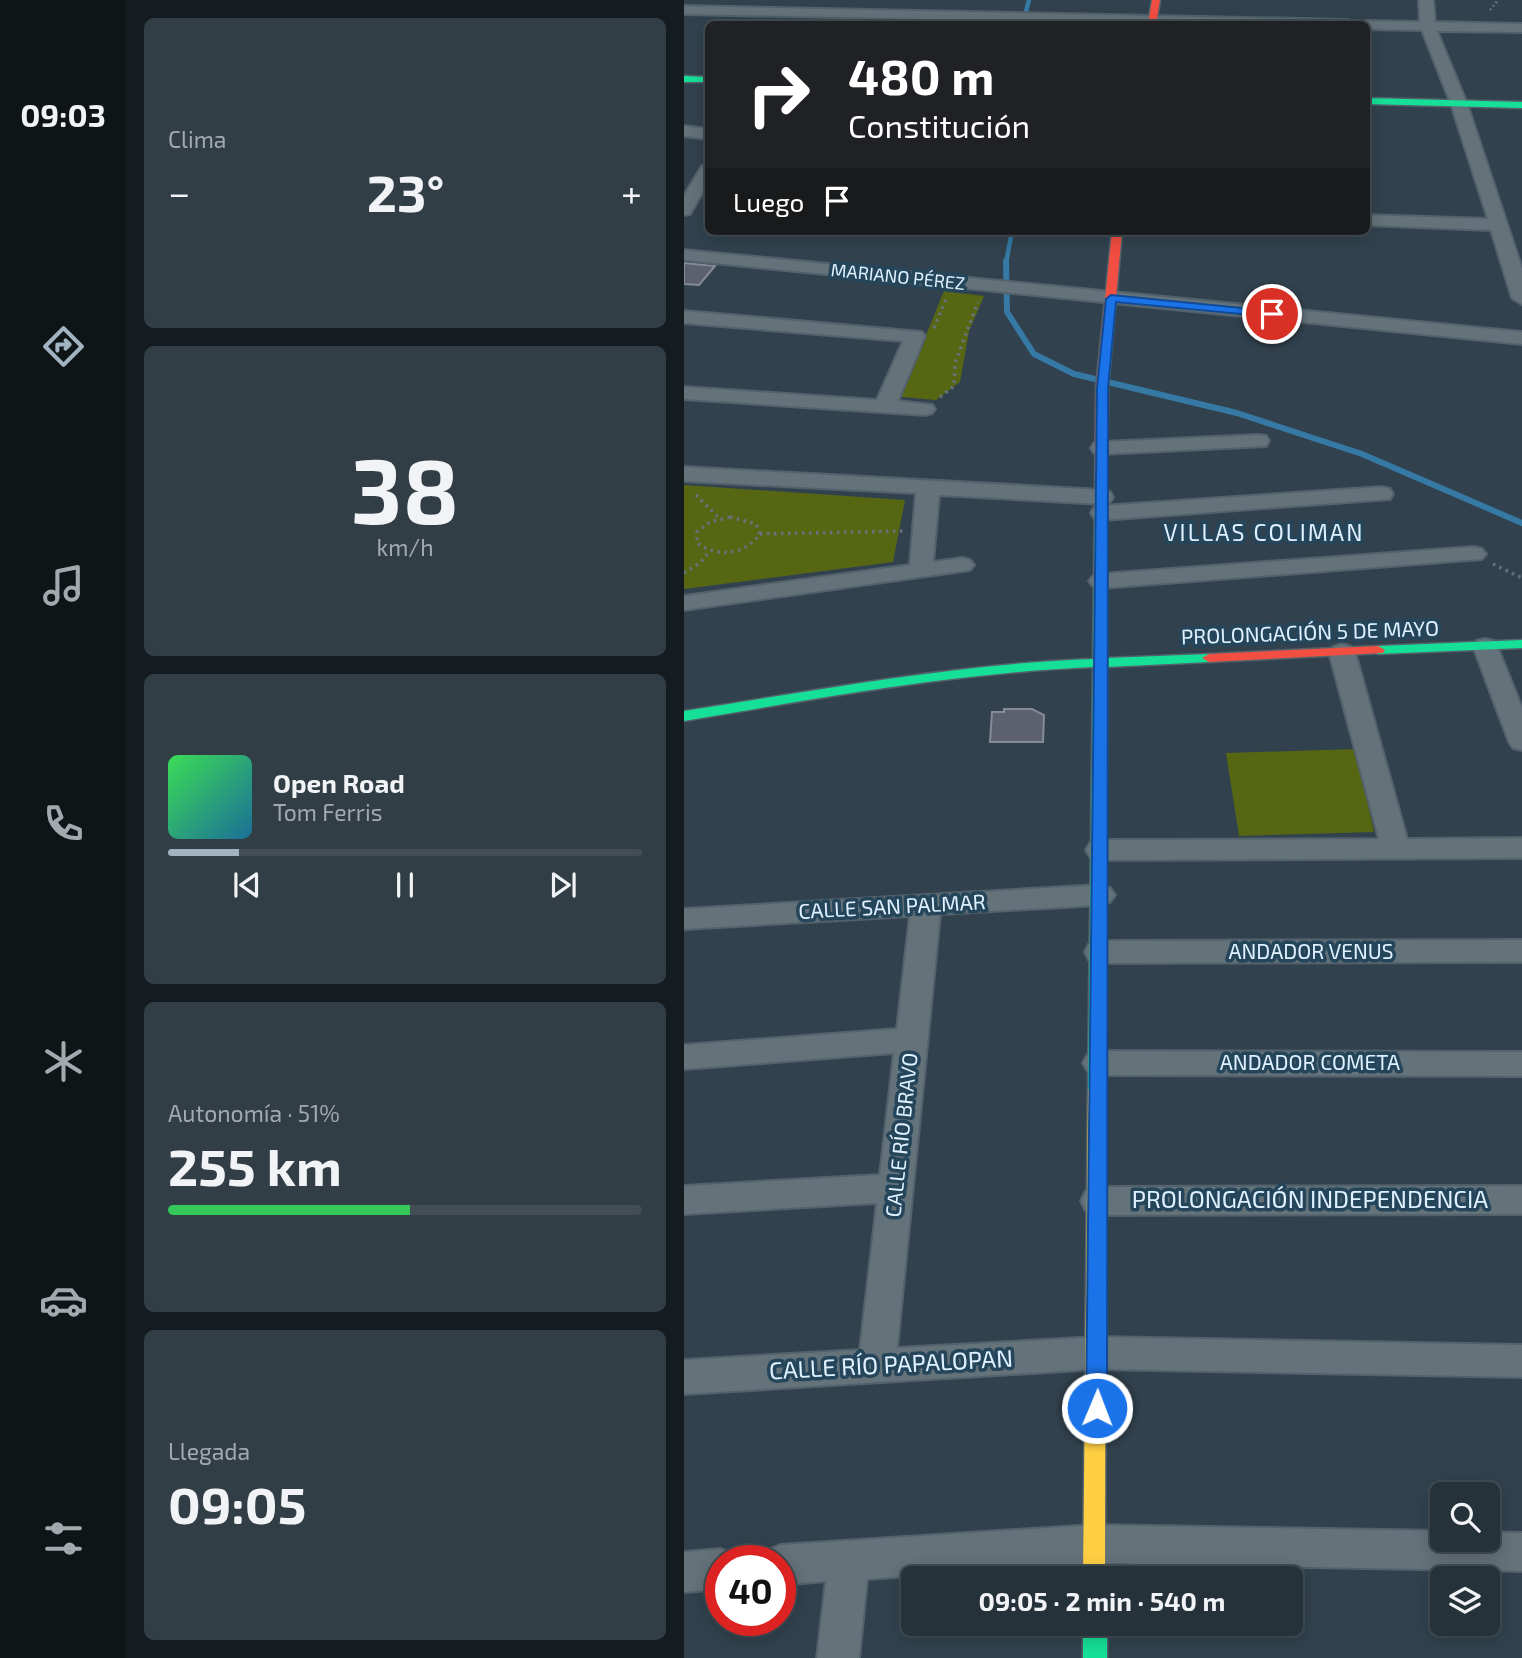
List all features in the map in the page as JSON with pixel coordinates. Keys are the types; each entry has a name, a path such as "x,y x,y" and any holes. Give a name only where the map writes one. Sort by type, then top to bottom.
{"street":[{"path":"993,17 998,0"},
{"path":"1153,21 1156,0"},
{"path":"1426,0 1428,26 1459,104 1522,298"},
{"path":"684,10 1121,21"},
{"path":"1370,25 1522,28"},
{"path":"684,79 705,80"},
{"path":"1370,101 1522,105"},
{"path":"684,131 705,134"},
{"path":"705,173 691,187 685,208 705,207"},
{"path":"1370,220 1499,225"},
{"path":"1094,1561 1098,1353 1103,382 1117,235"},
{"name":"MARIANO PÉREZ","path":"684,255 1522,338"},
{"path":"684,317 915,336 885,406"},
{"path":"684,393 925,409"},
{"path":"1102,448 1258,441"},
{"path":"688,483 928,488 1102,505 1382,494"},
{"path":"921,570 928,488"},
{"path":"1101,581 1474,554"},
{"path":"684,603 962,565"},
{"name":"PROLONGACIÓN 5 DE MAYO","path":"684,716 926,677 1044,665 1522,645"},
{"path":"1486,646 1522,742"},
{"path":"1342,652 1396,849"},
{"path":"1100,850 1522,848"},
{"name":"CALLE SAN PALMAR","path":"684,919 1100,895"},
{"name":"CALLE RÍO BRAVO","path":"877,1364 927,905"},
{"name":"ANDADOR VENUS","path":"1100,953 1522,951"},
{"path":"684,1057 912,1040"},
{"name":"ANDADOR COMETA","path":"1099,1063 1522,1063"},
{"path":"684,1200 896,1188"},
{"name":"PROLONGACIÓN INDEPENDENCIA","path":"1098,1201 1520,1207"},
{"name":"CALLE RÍO PAPALOPAN","path":"684,1377 1098,1353 1522,1361"},
{"path":"796,1564 848,1561 1094,1561 1522,1552"},
{"path":"839,1658 848,1561"},
{"path":"684,1572 705,1570"},
{"path":"1095,1636 1095,1658"}],"path":[{"path":"915,336 930,337 953,283"},
{"path":"925,409 954,386 955,363 961,343 988,287"},
{"path":"688,483 720,519"},
{"path":"760,534 756,524 749,520 720,519 702,526 695,537 702,548 710,551 742,550 751,545 760,534 925,531"},
{"path":"684,573 700,563 710,551"},
{"path":"1474,554 1522,578"}],"green space":[{"path":"944,291 984,296 969,331 960,382 936,400 901,397"},
{"path":"684,485 905,500 893,562 684,589"},
{"path":"1356,749 1374,832 1239,836 1226,753"}],"building":[{"path":"684,263 715,266 699,285 684,284"},
{"path":"1004,709 1032,709 1044,715 1043,742 990,742 992,712 1004,712"}],"waterway":[{"path":"1029,0 1026,11 1039,21"},
{"path":"1006,263 1011,235"},
{"path":"1006,263 1007,312 1034,354 1074,374 1237,413 1362,454 1522,523"}],"traffic: fast":[{"path":"684,79 705,80"},
{"path":"1370,101 1522,105"},
{"path":"1097,1090 1101,500"},
{"path":"1378,650 1522,644"},
{"path":"684,716 925,677 1044,665 1209,658"},
{"path":"1095,1636 1095,1658"}],"traffic: slow":[{"path":"1094,1566 1097,1090"}],"traffic: jam":[{"path":"1152,21 1156,0"},
{"path":"1101,500 1102,388 1117,235"},
{"path":"1209,658 1378,650"}],"district":[{"name":"VILLAS COLIMAN","path":"1264,533"}],"route":[{"path":"1097,1408 1102,388 1111,299 1272,314"}]}
